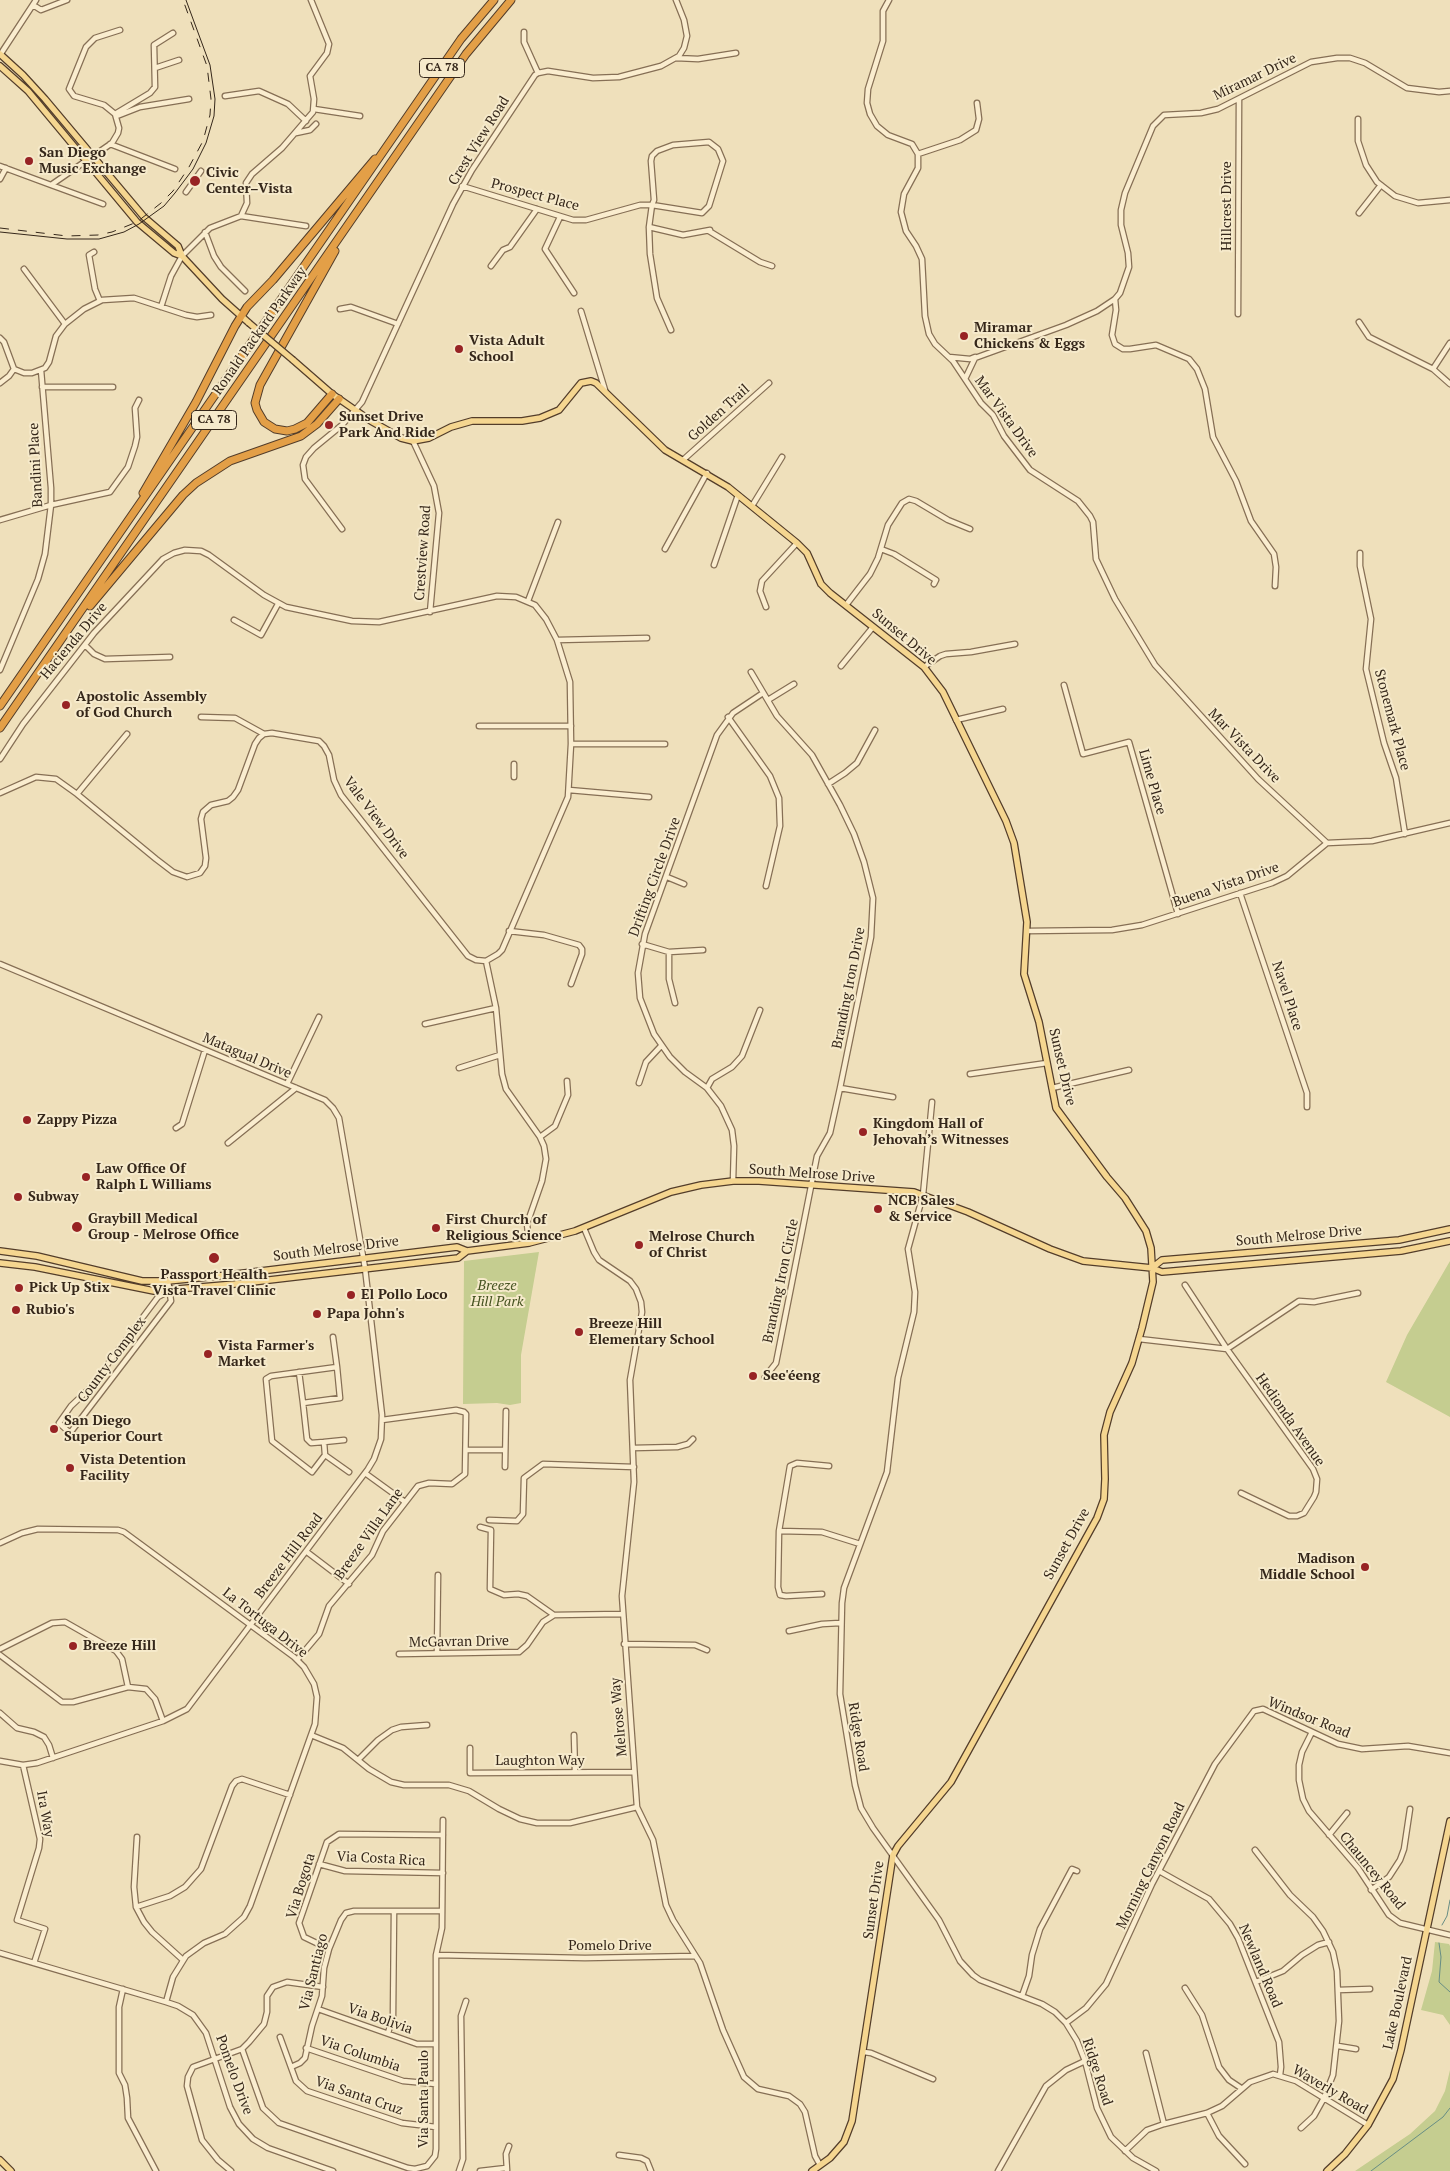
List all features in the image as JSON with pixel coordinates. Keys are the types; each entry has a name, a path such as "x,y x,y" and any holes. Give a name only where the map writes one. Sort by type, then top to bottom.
{"highway":[{"name":"Ronald Packard Parkway","path":"0,706 461,39 494,0"},
{"name":"Ronald Packard Parkway","path":"0,728 466,54 512,0"},
{"path":"110,546 196,402 247,307 283,269 393,138"},
{"path":"332,394 307,423 287,431 275,429 264,422 255,403 260,385 362,206"},
{"path":"67,633 183,495 196,483 230,461 302,436 317,424 339,399"}],"main road":[{"path":"0,54 45,99 144,217 178,246 182,256 241,317 332,394 381,427 401,438 413,441"},
{"path":"0,66 28,91 137,222 174,253 182,256"},
{"name":"Sunset Drive","path":"413,441 429,438 459,424 472,421 522,421 545,417 559,410 578,385 586,381 596,383 665,450 707,473 738,495 797,543 807,553 821,584 924,667 943,692 1006,820 1014,843 1027,931 1024,974 1039,1022 1059,1114 1125,1198 1146,1232 1151,1248 1152,1282 1139,1339 1132,1363 1110,1412 1104,1435 1104,1499 1097,1518 951,1782 898,1846 894,1855 864,2052 850,2128 844,2142 830,2158 812,2171"},
{"name":"South Melrose Drive","path":"0,1251 36,1256 142,1281 168,1281 457,1247 467,1251 529,1243 584,1228 670,1192 700,1185 733,1181 759,1181 910,1192 968,1212 1050,1249 1083,1261 1152,1268 1162,1272 1402,1251 1450,1241"},
{"name":"South Melrose Drive","path":"1152,1268 1162,1260 1399,1240 1450,1229"},
{"path":"1311,1248 1312,1258"},
{"name":"South Melrose Drive","path":"0,1263 136,1288 171,1290 458,1258 467,1251"},
{"name":"Lake Boulevard","path":"1327,2171 1345,2154 1368,2125 1393,2079 1401,2050 1450,1821"},
{"path":"0,2160 12,2171"}],"street":[{"path":"0,54 36,0"},
{"path":"33,5 41,10 67,0"},
{"path":"161,307 171,276 182,256 213,226 232,221 241,216 247,203 246,182 260,166 282,148 314,109 310,76 327,53 329,44 311,0"},
{"path":"524,32 524,42 538,73 548,71 568,76 619,77 661,66 676,58 684,48 687,36 684,20 676,0"},
{"path":"889,0 883,11 883,42 868,89 867,106 872,120 882,131 909,142 918,154 960,140 976,130 979,122 977,103"},
{"path":"52,184 110,144 118,133 116,115 104,105 74,96 70,89 86,47 95,38 120,30"},
{"path":"116,115 150,93 155,87 154,45 173,33"},
{"path":"676,58 698,59 736,54"},
{"name":"Miramar Drive","path":"1115,299 1120,293 1129,267 1128,253 1121,225 1121,210 1125,193 1153,126 1168,113 1201,113 1218,109 1311,62 1337,58 1350,58 1365,64 1407,88 1438,92 1450,91"},
{"path":"155,68 179,60"},
{"name":"Crest View Road","path":"342,529 306,479 303,465 306,457 342,425 366,394 462,186 538,73"},
{"path":"225,96 259,91 288,104 306,121"},
{"path":"116,115 140,107 189,99"},
{"name":"Hillcrest Drive","path":"1238,314 1239,99"},
{"path":"314,109 360,116"},
{"path":"1358,119 1358,141 1366,165 1381,185 1395,196 1418,204 1450,200"},
{"path":"295,133 310,130 316,124"},
{"path":"652,205 702,213 706,211 721,173 723,161 718,149 705,141 673,144 657,151 652,156 654,195 652,205 648,227 657,298 672,330"},
{"path":"110,144 175,169"},
{"name":"Mar Vista Drive","path":"918,154 918,168 904,194 902,212 906,231 922,259 925,316 929,334 993,415 1004,436 1030,470 1078,501 1090,516 1096,559 1115,599 1155,665 1258,779 1327,843"},
{"path":"0,166 104,204"},
{"path":"0,179 6,168"},
{"path":"186,192 201,171"},
{"path":"1359,213 1381,185"},
{"name":"Prospect Place","path":"462,186 560,217 586,220 633,206 652,205"},
{"path":"491,266 503,250 510,247 537,209"},
{"path":"241,216 306,226"},
{"path":"560,217 545,249 574,293"},
{"path":"648,227 683,235 709,230 760,262 772,266"},
{"path":"205,232 214,256 221,267 245,292"},
{"path":"94,252 89,255 95,289 100,301"},
{"path":"24,269 65,324"},
{"path":"0,338 4,342 14,369 24,373 41,370 49,362 56,336 65,324 84,309 100,301 134,298 197,317 212,315"},
{"path":"949,357 970,358 1066,325 1097,311 1115,299 1116,310 1112,334 1115,344 1130,349 1156,344 1189,359 1197,369 1205,389 1213,437 1236,480 1251,522 1274,554 1276,567 1275,586"},
{"path":"340,309 351,307 398,324"},
{"path":"581,311 605,390"},
{"path":"1359,322 1368,337 1433,369 1450,384"},
{"path":"1433,369 1450,343"},
{"path":"964,379 970,364 975,358 983,354"},
{"path":"0,383 14,369"},
{"name":"Bandini Place","path":"0,670 38,579 44,559 51,505 41,370"},
{"name":"Golden Trail","path":"683,460 770,383"},
{"path":"42,387 112,387"},
{"path":"0,520 51,505 110,492 128,467 135,446 137,437 135,408 139,400"},
{"name":"Crestview Road","path":"413,441 434,486 439,513 430,612"},
{"path":"752,506 782,457"},
{"path":"665,549 707,473"},
{"path":"714,565 738,495"},
{"path":"846,605 870,574 881,549 888,525 902,503 909,499 916,500 958,525 970,529"},
{"path":"528,601 558,522"},
{"path":"766,607 760,591 762,581 797,543"},
{"path":"881,549 894,554 936,580 934,584"},
{"name":"Hacienda Drive","path":"0,759 23,724 85,645 163,559 179,551 201,551 278,604"},
{"name":"Stonemark Place","path":"1360,553 1360,566 1371,619 1366,668 1384,743 1396,778 1404,834"},
{"path":"234,620 261,635 278,604 365,622 380,622 497,596 516,597 535,605 546,619 557,640 570,682 571,744 569,790 563,810 498,954 486,961 496,1008 502,1074 506,1089 540,1137 546,1159 542,1181 527,1224 529,1243"},
{"path":"841,666 873,627"},
{"path":"557,640 647,638"},
{"path":"924,667 946,654 971,652 1015,644"},
{"path":"85,645 94,654 105,658 170,656"},
{"name":"Branding Iron Drive","path":"751,672 777,716 812,755 828,784 854,834 864,862 873,898 871,937 840,1088 830,1133 817,1156 812,1186"},
{"path":"768,700 794,684"},
{"name":"Lime Place","path":"1064,685 1082,754 1129,742 1178,914"},
{"name":"Drifting Circle Drive","path":"733,1181 734,1146 732,1130 721,1106 707,1088 685,1072 661,1046 646,1018 640,998 638,973 642,944 717,735 728,717 763,693"},
{"path":"956,720 1003,709"},
{"path":"0,793 36,777 48,777 63,783 173,872 187,877 193,876 200,873 205,866 206,858 201,819 203,812 211,805 228,801 233,797 238,790 255,744 264,734 235,718 201,717"},
{"path":"728,717 770,776 779,798 780,826 766,886"},
{"path":"479,726 571,726"},
{"path":"828,784 857,763 875,730"},
{"name":"Vale View Drive","path":"264,734 272,733 311,739 324,746 330,755 334,780 341,795 468,956 476,960 486,961"},
{"path":"77,794 127,734"},
{"path":"571,744 665,744"},
{"path":"514,764 514,777"},
{"path":"569,790 649,797"},
{"path":"1327,843 1372,841 1450,823"},
{"name":"Buena Vista Drive","path":"1027,931 1112,930 1142,925 1287,876 1327,843"},
{"path":"667,877 684,884"},
{"name":"Navel Place","path":"1240,893 1307,1093 1307,1107"},
{"path":"509,931 544,936 579,945 582,949 582,954 572,984"},
{"path":"642,944 669,952 703,950"},
{"path":"669,952 668,979 675,1004"},
{"name":"Matagual Drive","path":"0,964 325,1100 339,1118 365,1268"},
{"path":"425,1024 496,1008"},
{"path":"707,1088 712,1079 732,1067 742,1056 760,1010"},
{"path":"287,1084 320,1018"},
{"path":"639,1083 646,1062 661,1046"},
{"path":"176,1128 182,1124 205,1050"},
{"path":"459,1068 500,1055"},
{"path":"970,1074 1047,1063"},
{"path":"1052,1088 1129,1070"},
{"path":"540,1137 555,1126 568,1095 567,1082"},
{"path":"228,1143 296,1088"},
{"path":"840,1088 894,1097"},
{"name":"Ridge Road","path":"932,1102 923,1195 908,1249 915,1296 914,1312 898,1378 887,1472 844,1588 840,1623 840,1694 855,1786 861,1808 873,1828 939,1920 960,1961 980,1980 1042,2004 1055,2012 1066,2023 1077,2041 1085,2061 1102,2120 1111,2137 1125,2151 1156,2171"},
{"name":"Branding Iron Circle","path":"765,1377 776,1363 812,1186"},
{"name":"Melrose Way","path":"584,1228 599,1260 630,1281 636,1289 641,1302 642,1312 630,1380 634,1467 622,1614 637,1808 653,1840 666,1905 700,1964 723,2030 744,2077 758,2089 788,2096 800,2104 805,2112 813,2150 820,2165"},
{"name":"Breeze Hill Road","path":"0,1761 23,1765 54,1758 163,1721 187,1709 307,1552 365,1473 374,1458 381,1439 382,1420 365,1268"},
{"path":"168,1281 171,1290"},
{"name":"Hedionda Avenue","path":"1185,1285 1312,1469 1317,1485 1316,1492 1304,1513 1297,1516 1289,1516 1241,1493"},
{"name":"County Complex","path":"171,1290 171,1301 70,1433 59,1423 107,1366 158,1297 171,1290"},
{"path":"1139,1339 1228,1349 1299,1301 1314,1302 1358,1293"},
{"path":"303,1403 340,1398 333,1337"},
{"path":"324,1442 325,1455 312,1472 272,1442 266,1380 271,1376 337,1367"},
{"path":"299,1372 307,1439 310,1443 344,1440"},
{"name":"Breeze Villa Lane","path":"297,1660 319,1634 329,1606 372,1555 383,1531 418,1486 452,1484 458,1482 465,1474 466,1414 464,1412 456,1410 382,1420"},
{"path":"505,1467 506,1411"},
{"path":"633,1448 677,1446 688,1444 693,1440"},
{"path":"466,1450 505,1450"},
{"path":"325,1455 349,1472"},
{"path":"489,1520 517,1521 523,1514 524,1478 543,1464 634,1467"},
{"path":"822,1594 780,1595 778,1587 779,1530 790,1466 797,1464 829,1466"},
{"path":"365,1473 405,1502"},
{"path":"480,1527 492,1530 490,1589 504,1595 518,1594 527,1596 554,1615 622,1614"},
{"name":"La Tortuga Drive","path":"0,1543 22,1533 38,1529 118,1530 124,1532 297,1660 310,1676 317,1697 318,1713 250,1906 244,1917 225,1934 204,1943 183,1960 173,1977 166,2002"},
{"path":"779,1530 822,1532 860,1544"},
{"path":"307,1552 349,1584"},
{"path":"437,1653 438,1576"},
{"name":"McGavran Drive","path":"399,1654 519,1652 527,1645 543,1622 554,1615"},
{"path":"0,1649 52,1623 65,1622 116,1650 122,1659 128,1687"},
{"path":"789,1631 822,1624 840,1623"},
{"path":"624,1644 695,1645 706,1650"},
{"path":"0,1655 62,1702 73,1702 128,1687 140,1687 151,1693 163,1721"},
{"name":"Windsor Road","path":"1251,1714 1254,1711 1263,1709 1338,1744 1362,1749 1408,1746 1450,1754"},
{"path":"0,1713 17,1728 34,1732 44,1737 54,1758"},
{"name":"Morning Canyon Road","path":"1066,2023 1086,2008 1106,1984 1159,1871 1215,1764 1251,1714"},
{"path":"359,1758 392,1730 407,1726 427,1725"},
{"name":"Chauncey Road","path":"1312,1732 1302,1752 1299,1765 1299,1780 1303,1800 1309,1811 1358,1868 1384,1909 1400,1923 1450,1935"},
{"path":"311,1735 342,1748 359,1758 369,1769 391,1782 450,1786 462,1789 520,1819 537,1823 570,1823 637,1808"},
{"path":"574,1735 576,1772"},
{"name":"Laughton Way","path":"470,1748 470,1772 634,1772"},
{"name":"Ira Way","path":"23,1765 40,1839 17,1920 45,1929 34,1963"},
{"path":"136,1907 170,1896 185,1887 201,1869 232,1786 236,1781 242,1779 290,1796"},
{"path":"1371,1890 1389,1877 1400,1860 1404,1849 1410,1809"},
{"path":"1328,1835 1348,1813"},
{"name":"Via Santa Paulo","path":"242,2049 263,2108 279,2123 415,2169 427,2166 435,2156 437,1955 442,1928 443,1820"},
{"name":"Via Bogota","path":"330,1949 304,1936 299,1923 327,1842 339,1834 443,1835"},
{"path":"137,1837 134,1887 136,1907 152,1932 183,1960"},
{"path":"1255,1850 1290,1895 1324,1930 1337,1971 1340,2021 1333,2075 1324,2098 1314,2116 1301,2128"},
{"name":"Via Costa Rica","path":"319,1864 346,1871 443,1873"},
{"path":"1022,1996 1030,1976 1032,1954 1040,1929 1072,1869 1077,1871"},
{"name":"Newland Road","path":"1159,1871 1201,1894 1219,1910 1238,1938 1279,2042 1281,2051 1280,2075"},
{"name":"Via Santiago","path":"291,2067 300,2063 304,2058 324,1987 324,1968 341,1920 346,1913 354,1911 442,1911"},
{"path":"388,2033 394,2017 394,1911"},
{"path":"1256,1982 1283,1971 1302,1956 1318,1946 1329,1942"},
{"name":"Pomelo Drive","path":"0,1953 166,2002 178,2006 193,2015 203,2027 230,2107 239,2124 253,2139 268,2148 333,2171"},
{"name":"Pomelo Drive","path":"437,1955 585,1958 695,1956"},
{"path":"231,2171 218,2160 202,2140 187,2086 188,2077 193,2067 242,2049 264,2024 268,2012 267,1996 273,1987 287,1982 324,1987"},
{"path":"1185,1988 1202,2015 1220,2067 1229,2080 1242,2088"},
{"path":"124,1989 119,2007 119,2072 125,2085 128,2118 156,2171"},
{"path":"1338,1990 1370,1989"},
{"path":"459,2171 463,2159 461,2016 466,2001"},
{"name":"Via Bolivia","path":"318,2009 418,2044 436,2044"},
{"name":"Via Santa Cruz","path":"280,2037 296,2081 307,2090 402,2123 436,2128"},
{"path":"1338,2046 1356,2049"},
{"name":"Via Columbia","path":"306,2048 403,2081 436,2084"},
{"path":"864,2052 871,2053 933,2079"},
{"path":"1146,2053 1164,2124"},
{"path":"998,2171 1046,2086 1066,2070 1085,2061"},
{"name":"Waverly Road","path":"1125,2151 1147,2130 1207,2114 1222,2106 1242,2088 1259,2077 1273,2074 1296,2081 1368,2125"},
{"path":"1207,2114 1219,2136 1245,2164"},
{"path":"480,2171 507,2170 506,2154 509,2146"},
{"path":"619,2155 641,2158 650,2165 651,2171"}],"green space":[{"name":"Breeze Hill Park","path":"539,1252 521,1355 521,1403 510,1405 497,1403 463,1404 464,1261"},
{"path":"1450,1261 1450,1417 1386,1382 1407,1335"},
{"path":"1435,1942 1449,1944 1450,1946 1450,2025 1443,2015 1421,2010 1432,1971"},
{"path":"1450,2070 1450,2171 1355,2171 1410,2134 1435,2111 1445,2091"}],"waterway":[{"path":"1442,1925 1447,1916 1450,1900"},
{"path":"1439,1943 1441,1957 1439,1982 1450,1992"},
{"path":"1371,2171 1443,2117 1450,2108"}],"tram line":[{"path":"0,232 67,239 99,239 124,232 139,224 164,206 175,193 193,169 206,143 214,116 215,99 210,65 186,0"}],"railway":[{"path":"0,228 67,236 98,235 112,232 137,222 173,191 203,141 210,115 211,99 207,66 183,0"}],"place":[{"name":"San Diego Music Exchange","path":"29,161"},
{"name":"Civic Center–Vista","path":"195,181"},
{"name":"Miramar Chickens & Eggs","path":"964,336"},
{"name":"Vista Adult School","path":"459,349"},
{"name":"Sunset Drive Park And Ride","path":"329,425"},
{"name":"Apostolic Assembly of God Church","path":"66,705"},
{"name":"Zappy Pizza","path":"27,1120"},
{"name":"Kingdom Hall of Jehovah’s Witnesses","path":"863,1132"},
{"name":"Law Office Of Ralph L Williams","path":"86,1177"},
{"name":"Subway","path":"18,1197"},
{"name":"NCB Sales & Service","path":"878,1209"},
{"name":"Graybill Medical Group - Melrose Office","path":"77,1227"},
{"name":"First Church of Religious Science","path":"436,1228"},
{"name":"Melrose Church of Christ","path":"639,1245"},
{"name":"Passport Health Vista Travel Clinic","path":"214,1258"},
{"name":"Pick Up Stix","path":"19,1288"},
{"name":"El Pollo Loco","path":"351,1295"},
{"name":"Rubio's","path":"16,1310"},
{"name":"Papa John's","path":"317,1314"},
{"name":"Breeze Hill Elementary School","path":"579,1332"},
{"name":"Vista Farmer's Market","path":"208,1354"},
{"name":"See'éeng","path":"753,1376"},
{"name":"San Diego Superior Court","path":"54,1429"},
{"name":"Vista Detention Facility","path":"70,1468"},
{"name":"Madison Middle School","path":"1365,1567"},
{"name":"Breeze Hill","path":"73,1646"}]}
